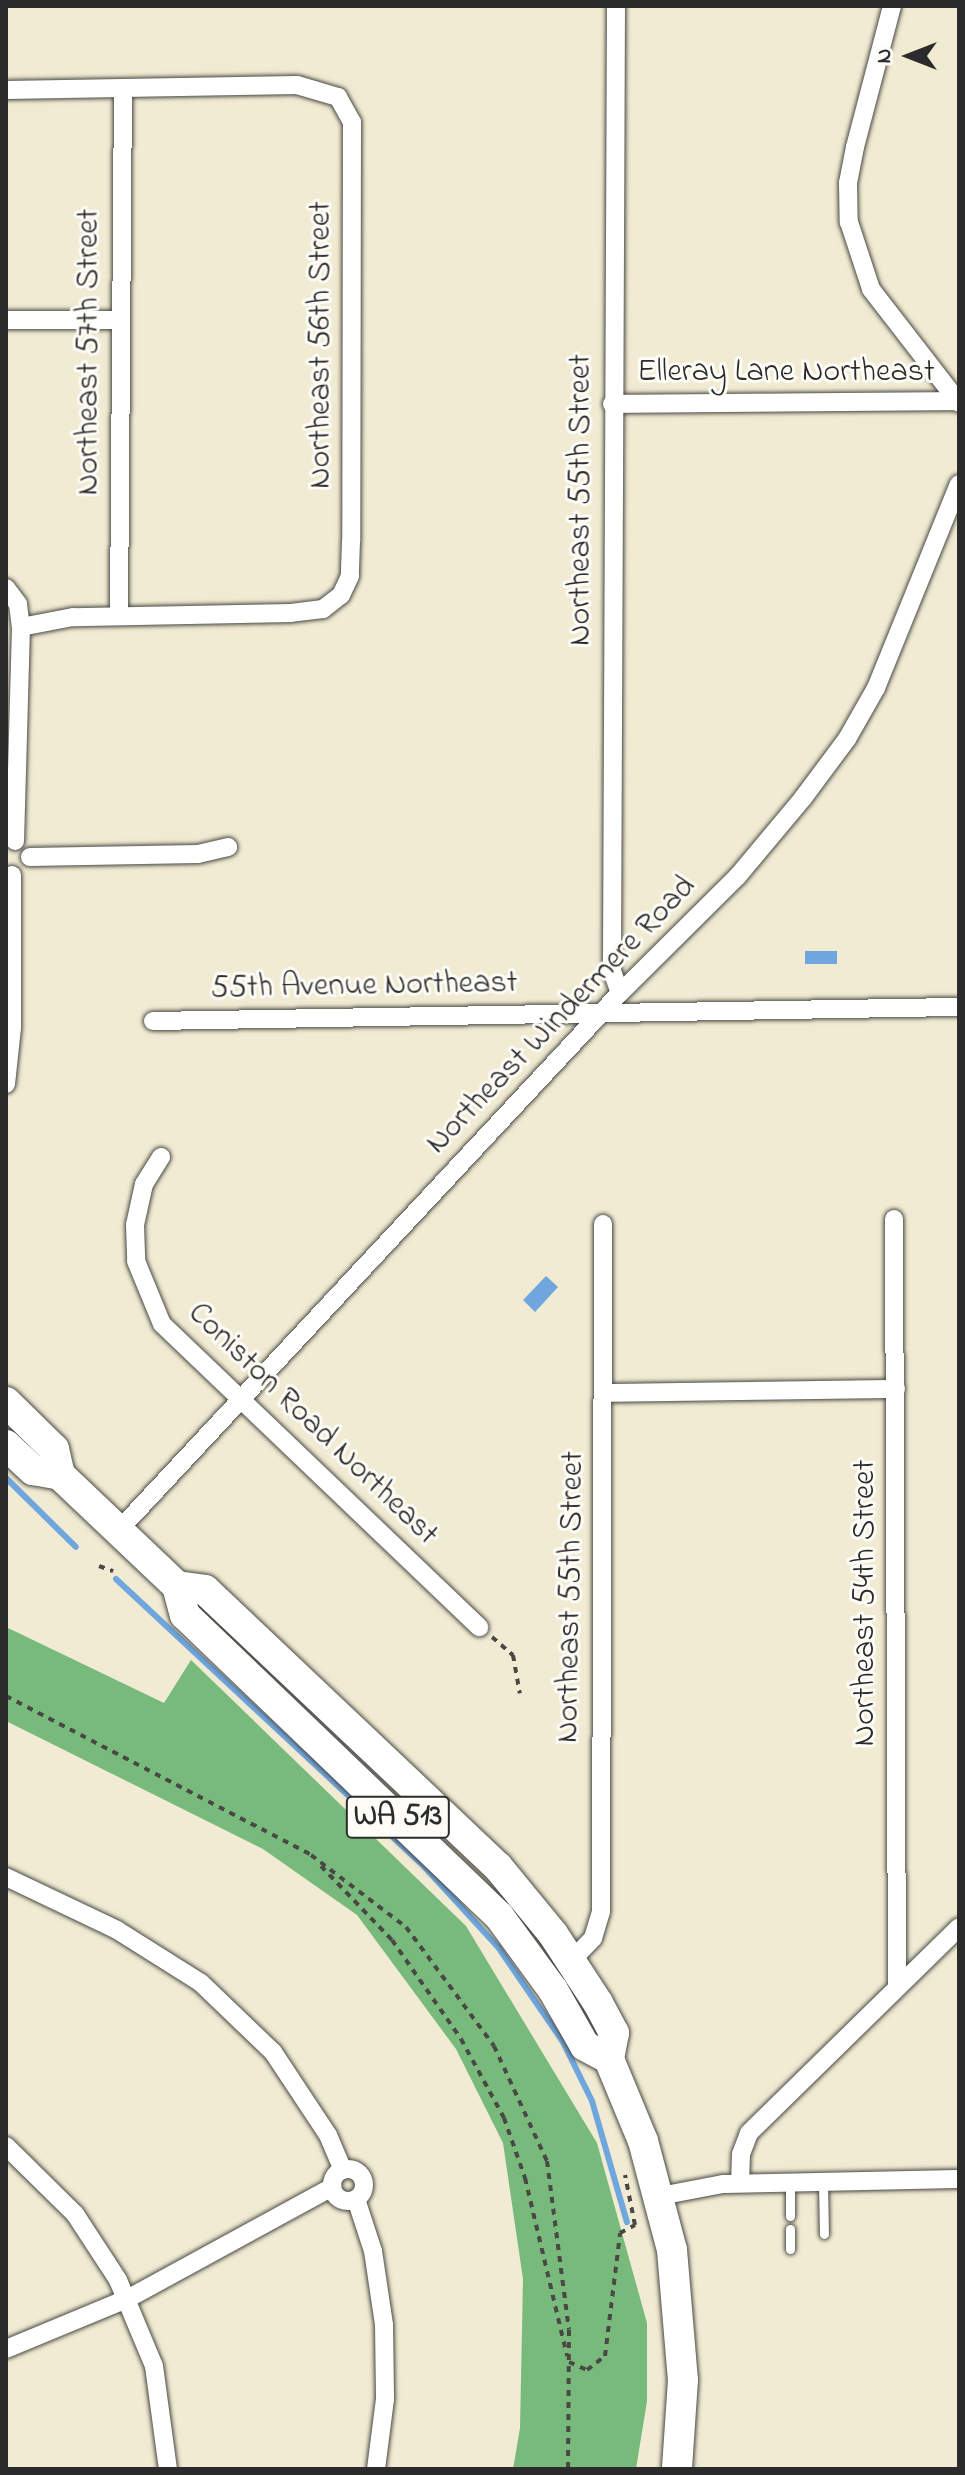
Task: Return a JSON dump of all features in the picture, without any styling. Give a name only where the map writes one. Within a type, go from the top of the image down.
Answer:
[{"type":"main road","name":"WA 513","points":[[6,1402],[54,1449],[60,1475]]},
{"type":"main road","name":"WA 513","points":[[6,1445],[33,1470],[60,1475],[177,1586],[185,1615],[499,1916],[553,1990],[585,2046],[609,2059]]},
{"type":"main road","name":"WA 513","points":[[177,1586],[205,1590],[473,1842],[571,1961],[614,2033],[609,2059],[660,2196],[681,2334],[677,2469]]},
{"type":"street","name":"Northeast 55th Street","points":[[616,6],[612,971],[620,993]]},
{"type":"street","points":[[892,6],[855,147],[848,183],[849,222],[871,289],[958,402]]},
{"type":"street","name":"Northeast 56th Street","points":[[119,616],[291,613],[323,609],[341,595],[350,576],[351,553],[352,122],[338,97],[297,85],[123,89]]},
{"type":"street","points":[[6,90],[123,89]]},
{"type":"street","name":"Northeast 57th Street","points":[[119,616],[123,89]]},
{"type":"street","points":[[6,320],[120,320]]},
{"type":"street","name":"Elleray Lane Northeast","points":[[612,404],[958,402]]},
{"type":"street","name":"Northeast Windermere Road","points":[[119,1530],[620,993],[737,877],[847,739],[876,688],[959,484]]},
{"type":"street","points":[[6,588],[18,604],[21,627],[10,718],[10,841],[25,845],[30,857],[24,872],[9,875],[6,1084]]},
{"type":"street","points":[[21,627],[73,617],[119,616]]},
{"type":"street","points":[[30,857],[198,854],[228,847]]},
{"type":"street","name":"55th Avenue Northeast","points":[[153,1021],[959,1007]]},
{"type":"street","name":"Coniston Road Northeast","points":[[161,1157],[144,1184],[135,1225],[136,1261],[150,1304],[162,1324],[479,1627]]},
{"type":"street","name":"Northeast 54th Street","points":[[894,1219],[897,1986]]},
{"type":"street","name":"Northeast 55th Street","points":[[571,1961],[593,1938],[601,1911],[603,1224]]},
{"type":"street","points":[[604,1393],[896,1389]]},
{"type":"street","points":[[6,1877],[117,1930],[201,1983],[273,2052],[322,2124],[343,2170]]},
{"type":"street","points":[[740,2183],[741,2154],[749,2133],[959,1927]]},
{"type":"street","points":[[6,2146],[75,2214],[127,2299],[154,2366],[168,2469]]},
{"type":"street","points":[[6,2349],[127,2299],[332,2187],[343,2170]]},
{"type":"street","points":[[343,2170],[352,2170],[362,2179],[356,2199],[373,2251],[384,2325],[385,2399],[376,2469]]},
{"type":"street","points":[[660,2196],[740,2183],[959,2179]]},
{"type":"street","points":[[332,2187],[343,2200],[356,2199]]},
{"type":"lane","points":[[790,2183],[790,2216]]},
{"type":"lane","points":[[823,2183],[824,2234]]},
{"type":"lane","points":[[790,2229],[790,2249]]},
{"type":"path","points":[[99,1566],[113,1571]]},
{"type":"path","points":[[509,1650],[520,1693]]},
{"type":"path","points":[[6,1696],[311,1855],[406,1927],[494,2046],[547,2161],[569,2362],[568,2469]]},
{"type":"path","points":[[311,1855],[392,1940],[461,2039],[504,2118],[525,2178],[569,2362]]},
{"type":"path","points":[[569,2362],[587,2370],[605,2356],[620,2233],[635,2225],[625,2175]]},
{"type":"green space","points":[[6,1627],[164,1703],[191,1660],[466,1926],[597,2143],[647,2323],[647,2401],[636,2469],[513,2469],[520,2428],[523,2279],[503,2143],[456,2049],[357,1915],[263,1849],[6,1721]]},
{"type":"water","points":[[805,951],[837,951],[837,964],[805,964]]},
{"type":"water","points":[[546,1276],[558,1287],[535,1312],[523,1300]]},
{"type":"waterway","points":[[6,1478],[76,1547]]},
{"type":"waterway","points":[[116,1579],[420,1862],[498,1947],[563,2042],[592,2101],[627,2222]]}]
